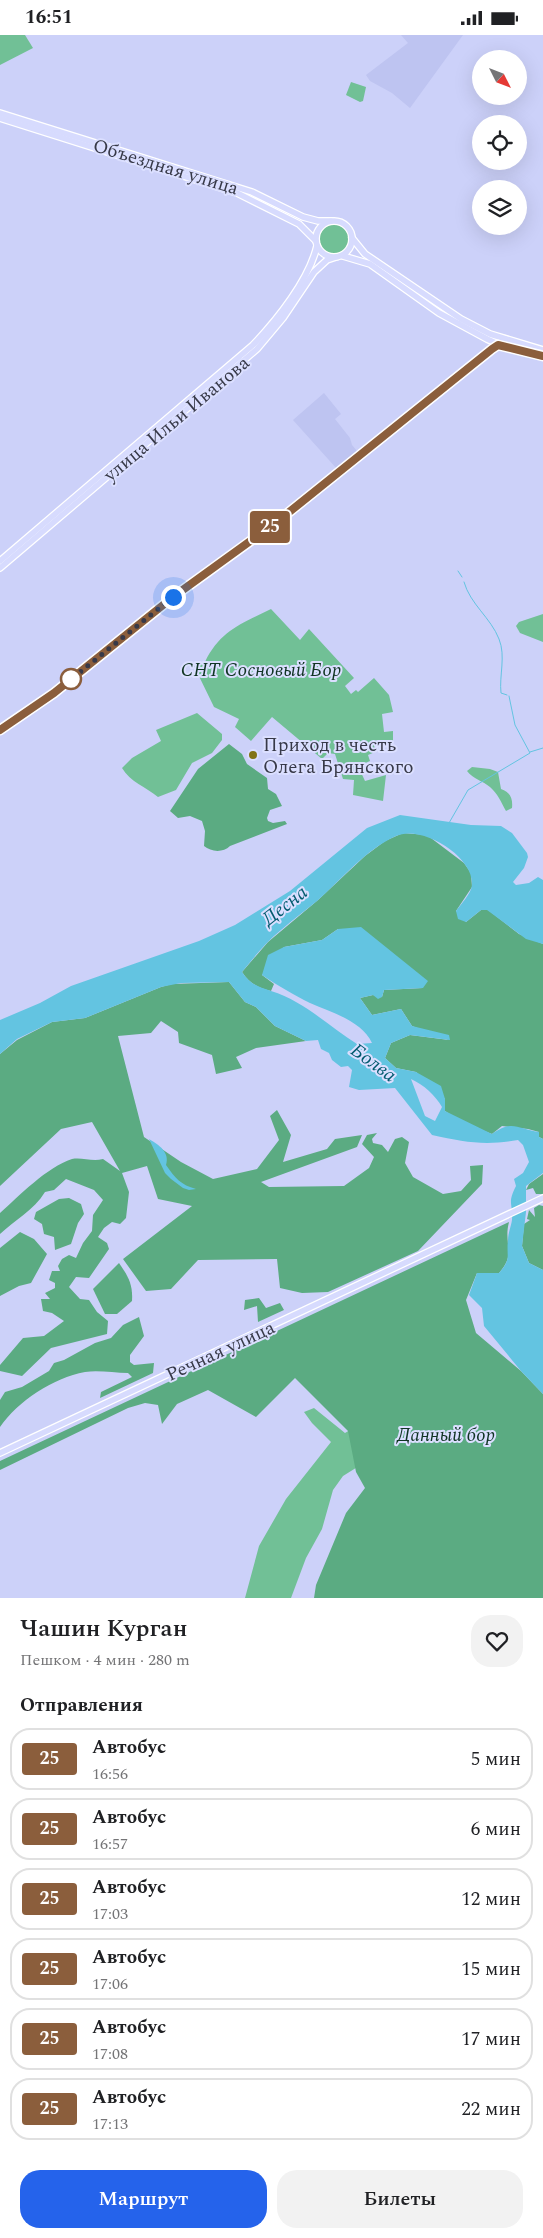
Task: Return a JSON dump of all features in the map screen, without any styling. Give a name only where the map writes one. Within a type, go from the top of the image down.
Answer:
[{"type":"main road","name":"Объездная улица","points":[[0,113],[252,192],[310,219],[331,221]]},
{"type":"main road","name":"Объездная улица","points":[[0,118],[236,193],[299,224],[317,243]]},
{"type":"main road","points":[[543,350],[490,334],[452,313],[365,254],[352,238],[348,227],[342,223],[331,221],[322,226],[317,243],[325,255],[339,256],[370,264],[439,313],[498,345],[543,357]]},
{"type":"main road","points":[[339,256],[350,248],[352,238]]},
{"type":"main road","name":"улица Ильи Иванова","points":[[0,561],[253,345],[285,307],[308,269],[317,243]]},
{"type":"main road","name":"улица Ильи Иванова","points":[[0,568],[257,349],[284,318],[320,265],[339,256]]},
{"type":"main road","points":[[0,731],[54,693],[168,601],[278,521],[506,339]]},
{"type":"main road","name":"Речная улица","points":[[0,1453],[543,1198]]},
{"type":"shaded area","points":[[401,35],[463,35],[410,108],[392,93],[370,81],[366,75],[408,43]]},
{"type":"shaded area","points":[[324,393],[341,414],[335,419],[350,438],[352,445],[357,451],[337,469],[293,420]]},
{"type":"green space","points":[[0,35],[25,35],[33,48],[0,65]]},
{"type":"green space","points":[[351,82],[366,87],[363,101],[360,102],[346,95]]},
{"type":"green space","points":[[334,224],[340,225],[348,233],[348,245],[340,253],[334,254],[328,253],[320,245],[319,239],[320,233],[328,225]]},
{"type":"green space","name":"СНТ Сосновый Бор","points":[[271,609],[300,640],[309,629],[354,678],[345,686],[351,694],[356,690],[358,692],[374,678],[389,695],[393,712],[382,714],[384,732],[393,731],[393,742],[382,745],[379,740],[374,743],[375,752],[368,755],[370,761],[358,766],[365,781],[386,775],[383,801],[353,795],[354,780],[343,779],[335,754],[328,753],[322,759],[272,717],[251,741],[235,727],[239,719],[214,707],[194,666],[205,662],[217,643],[232,629]]},
{"type":"green space","points":[[543,614],[543,642],[520,633],[516,626],[519,622]]},
{"type":"green space","points":[[197,713],[222,734],[222,740],[212,753],[192,763],[176,790],[158,797],[125,773],[122,768],[132,758],[161,741],[156,730]]},
{"type":"green space","points":[[229,744],[242,754],[247,764],[267,778],[268,789],[276,794],[282,806],[270,810],[267,818],[268,821],[273,823],[285,821],[287,824],[221,851],[204,846],[205,831],[202,821],[190,816],[178,818],[170,811],[198,769]]},
{"type":"green space","points":[[472,767],[498,772],[501,789],[510,796],[512,808],[506,811],[493,790],[469,774],[467,771]]},
{"type":"green space","points":[[403,833],[427,835],[464,863],[471,873],[472,887],[456,911],[466,922],[481,910],[487,909],[519,934],[543,944],[543,1139],[539,1137],[539,1132],[528,1129],[502,1126],[492,1134],[463,1123],[445,1111],[445,1099],[416,1072],[396,1068],[385,1058],[391,1043],[410,1035],[449,1040],[412,1026],[401,1009],[372,1015],[360,998],[373,995],[382,997],[384,990],[423,988],[338,929],[322,940],[284,947],[262,975],[274,984],[271,991],[254,985],[242,972],[268,942],[318,900],[365,856],[385,841]]},
{"type":"green space","points":[[229,982],[245,1002],[256,1007],[275,1026],[306,1041],[256,1048],[236,1057],[242,1068],[216,1074],[212,1055],[179,1043],[178,1032],[161,1021],[151,1033],[118,1036],[144,1137],[181,1162],[213,1179],[257,1169],[279,1140],[270,1116],[277,1110],[291,1135],[283,1162],[327,1149],[335,1139],[362,1135],[357,1147],[261,1182],[269,1187],[344,1186],[369,1168],[374,1157],[362,1144],[367,1135],[377,1133],[372,1139],[373,1143],[382,1145],[388,1152],[395,1139],[402,1137],[409,1142],[405,1163],[413,1177],[443,1194],[461,1191],[471,1180],[470,1166],[483,1165],[482,1184],[418,1251],[328,1292],[302,1293],[280,1288],[277,1259],[198,1260],[171,1289],[146,1291],[123,1259],[192,1206],[158,1199],[147,1166],[122,1173],[129,1192],[126,1218],[120,1224],[112,1222],[104,1228],[98,1237],[107,1243],[109,1249],[89,1278],[76,1277],[69,1287],[80,1299],[89,1300],[97,1312],[108,1321],[107,1334],[51,1348],[22,1376],[0,1371],[0,1365],[23,1338],[44,1336],[64,1321],[52,1313],[43,1311],[41,1299],[50,1299],[45,1293],[55,1288],[55,1283],[49,1280],[52,1271],[60,1271],[58,1266],[62,1259],[69,1255],[76,1258],[83,1243],[92,1231],[93,1215],[103,1200],[94,1190],[66,1179],[54,1190],[45,1192],[30,1210],[0,1234],[0,1213],[43,1175],[72,1159],[103,1159],[120,1171],[92,1122],[61,1129],[0,1186],[0,1054],[17,1040],[52,1022],[85,1018],[161,987],[172,984]]},
{"type":"green space","points":[[543,1174],[543,1194],[536,1194],[533,1188],[526,1190],[529,1184]]},
{"type":"green space","points":[[69,1198],[81,1204],[84,1214],[78,1223],[71,1244],[55,1250],[54,1237],[44,1234],[42,1224],[34,1219],[36,1212],[59,1199]]},
{"type":"green space","points":[[539,1205],[543,1206],[543,1270],[529,1263],[522,1246],[524,1224],[530,1220],[527,1219],[529,1210],[535,1217],[534,1208]]},
{"type":"green space","name":"Данный бор","points":[[509,1222],[507,1237],[508,1254],[504,1266],[499,1273],[477,1273],[466,1300],[476,1333],[521,1371],[543,1394],[543,1598],[314,1598],[316,1585],[346,1513],[365,1488],[356,1472],[348,1431],[295,1378],[256,1417],[208,1390],[177,1404],[162,1424],[158,1405],[145,1403],[128,1408],[0,1470],[0,1461]]},
{"type":"green space","points":[[20,1232],[34,1239],[47,1254],[31,1283],[19,1286],[0,1296],[0,1248]]},
{"type":"green space","points":[[119,1263],[129,1281],[132,1290],[132,1301],[117,1314],[105,1314],[93,1289]]},
{"type":"green space","points":[[259,1298],[266,1308],[280,1303],[284,1310],[258,1322],[257,1306],[244,1310],[245,1300]]},
{"type":"green space","points":[[139,1317],[144,1336],[130,1355],[130,1362],[134,1365],[154,1363],[153,1373],[100,1398],[101,1392],[132,1377],[128,1373],[101,1371],[85,1372],[61,1379],[26,1400],[16,1408],[0,1427],[0,1400],[5,1392],[22,1387],[49,1371],[54,1363],[64,1360],[95,1343],[111,1338],[123,1325]]},
{"type":"green space","points":[[314,1408],[345,1433],[358,1425],[359,1466],[343,1476],[333,1490],[322,1529],[306,1558],[291,1598],[245,1598],[259,1546],[286,1499],[331,1442],[304,1412]]},
{"type":"water","points":[[400,815],[471,825],[501,826],[512,833],[528,857],[524,868],[513,882],[516,885],[529,883],[538,877],[543,880],[543,944],[526,939],[487,910],[481,910],[466,922],[458,919],[456,911],[468,895],[472,885],[470,874],[464,863],[444,845],[432,839],[407,833],[385,842],[364,857],[317,901],[270,940],[242,972],[255,985],[294,1001],[316,1014],[357,1044],[372,1043],[367,1035],[354,1023],[304,1000],[262,975],[268,955],[284,947],[322,940],[338,929],[361,927],[428,981],[423,988],[384,990],[382,997],[378,999],[373,995],[360,998],[372,1015],[401,1009],[412,1026],[449,1035],[450,1040],[410,1035],[391,1043],[385,1058],[396,1068],[416,1072],[441,1086],[445,1099],[445,1111],[492,1134],[499,1129],[510,1126],[539,1132],[539,1137],[543,1139],[543,1173],[526,1186],[526,1212],[522,1246],[529,1263],[543,1270],[543,1394],[521,1371],[484,1326],[482,1308],[469,1295],[477,1273],[499,1273],[508,1257],[508,1237],[512,1220],[511,1200],[516,1186],[514,1179],[523,1173],[529,1162],[523,1145],[518,1140],[495,1143],[475,1142],[432,1135],[395,1088],[359,1090],[349,1087],[352,1070],[348,1066],[341,1067],[332,1060],[329,1053],[321,1049],[318,1040],[306,1041],[275,1026],[256,1007],[245,1002],[229,982],[181,983],[161,987],[85,1018],[52,1022],[17,1039],[0,1054],[0,1020],[40,1003],[71,986],[199,941],[235,925],[290,891],[367,828]],"holes":[[[411,1079],[429,1091],[442,1107],[435,1121],[425,1116]]]},
{"type":"water","points":[[149,1139],[160,1146],[165,1153],[166,1165],[175,1177],[182,1183],[196,1189],[189,1190],[183,1188],[165,1173]]},
{"type":"waterway","points":[[458,571],[462,577]]},
{"type":"waterway","points":[[464,582],[471,597],[491,624],[499,639],[502,652],[501,693],[507,695]]},
{"type":"waterway","points":[[449,823],[468,790],[530,753],[515,725],[509,696]]},
{"type":"waterway","points":[[530,752],[543,748]]},
{"type":"bus line","name":"25","points":[[0,730],[54,693],[144,619],[278,521],[492,349],[498,345],[543,356]]},
{"type":"place","name":"Приход в честь Олега Брянского","points":[[253,755]]},
{"type":"route","points":[[71,679],[69,681],[173,597]]},
{"type":"water label","name":"Десна","points":[[284,905]]},
{"type":"water label","name":"Болва","points":[[374,1062]]}]
